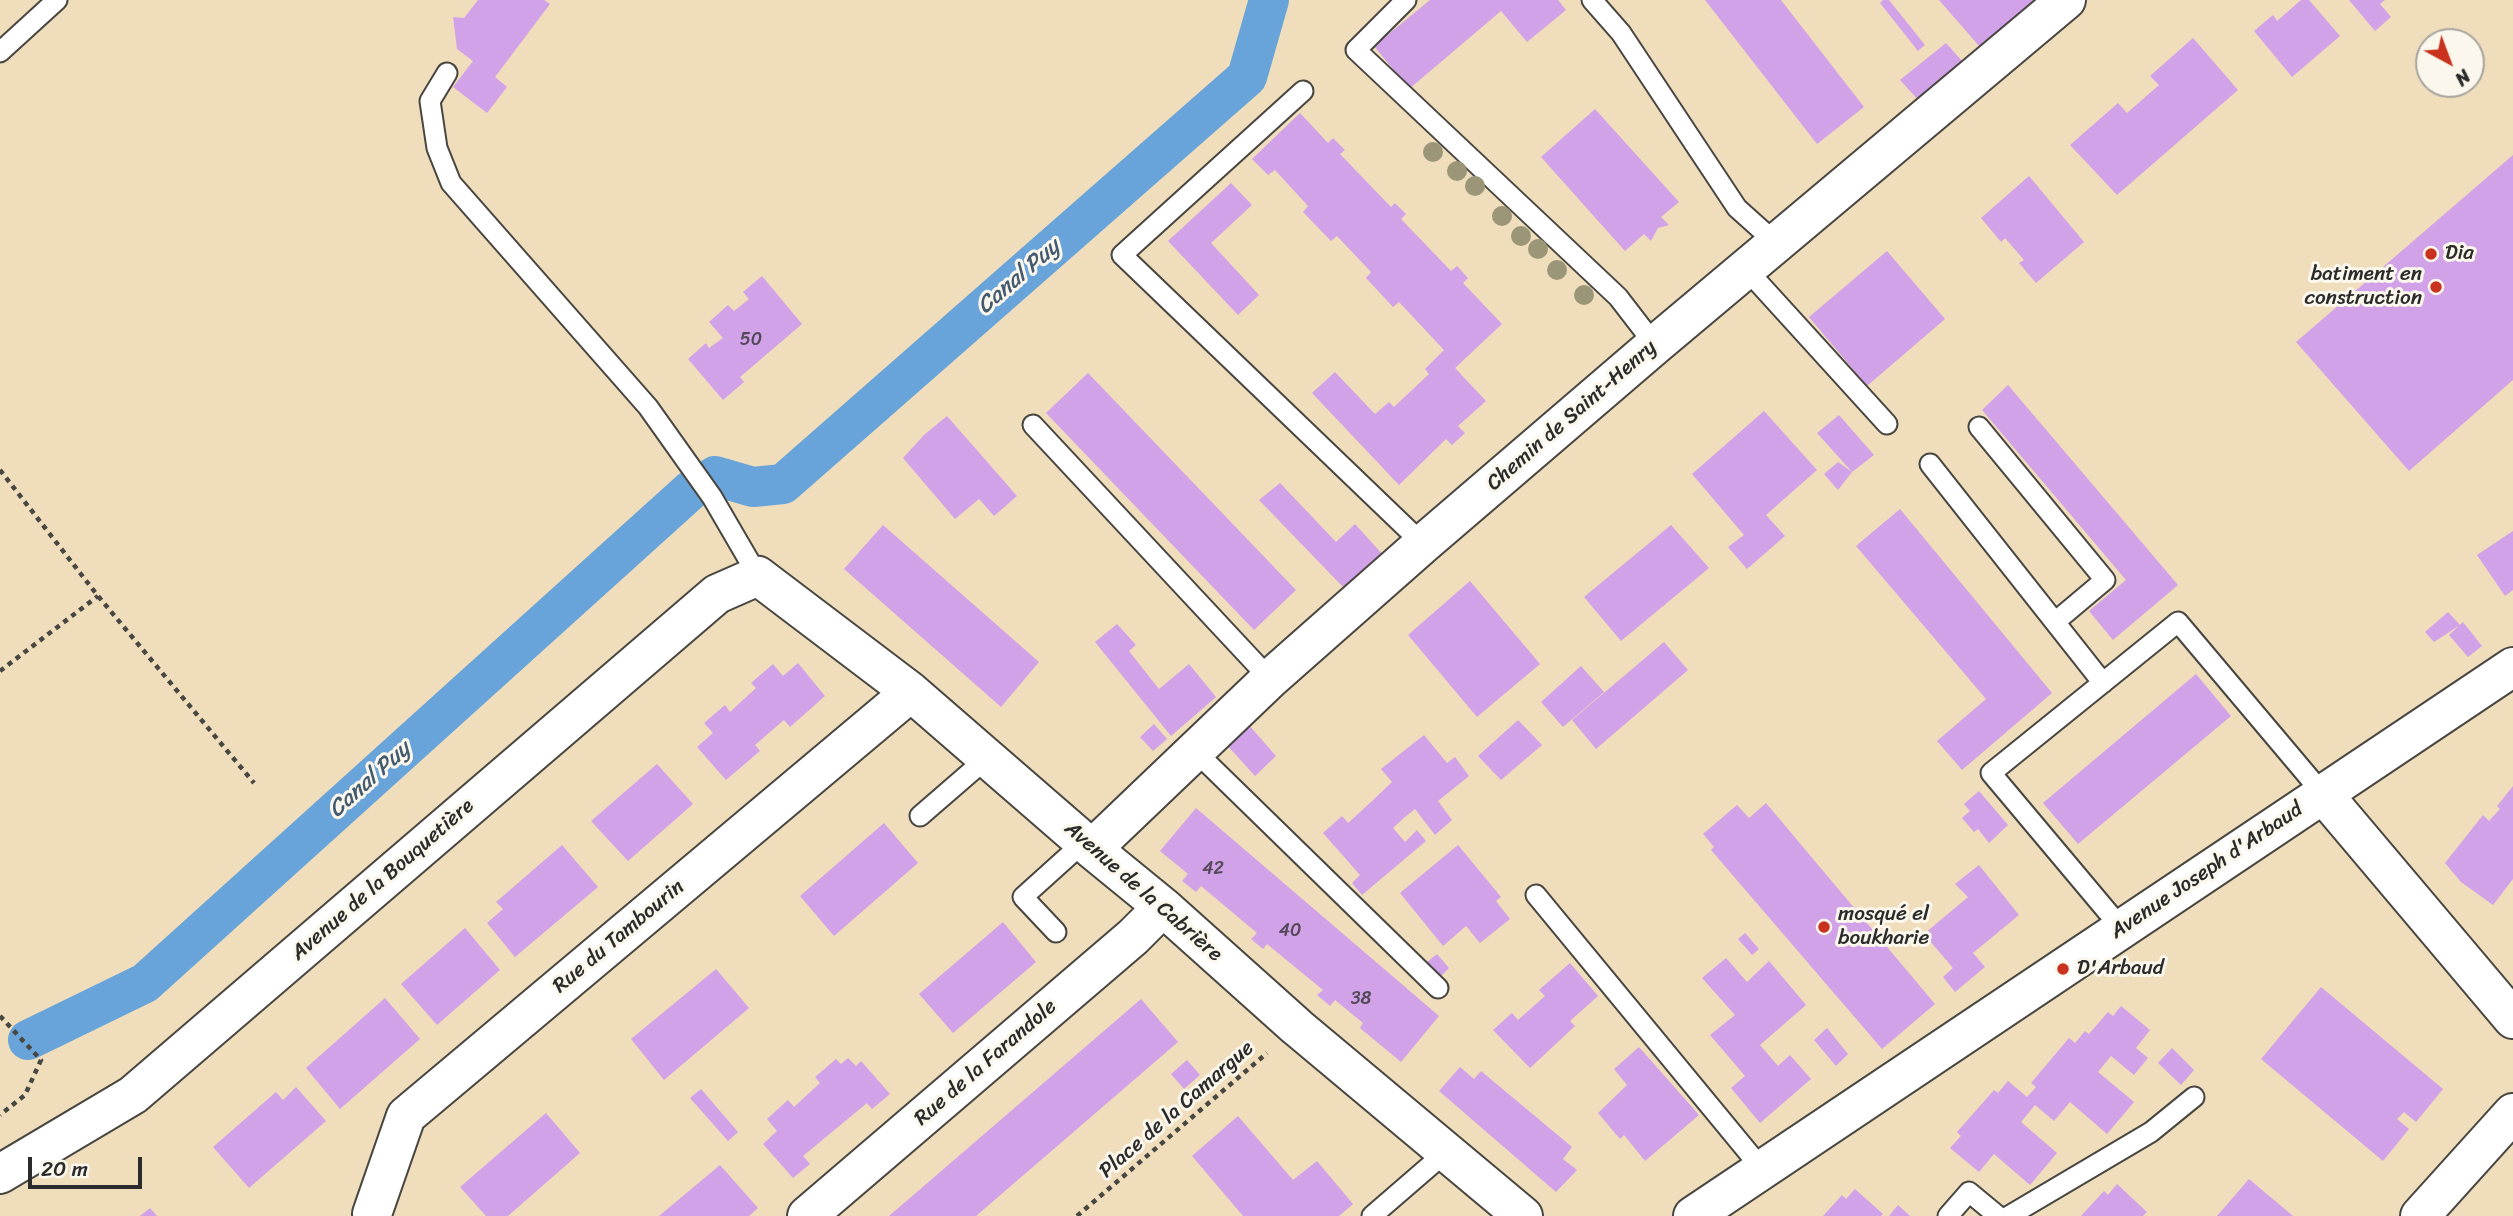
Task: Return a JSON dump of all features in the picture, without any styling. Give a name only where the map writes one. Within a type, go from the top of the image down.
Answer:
[{"type":"street","name":"Chemin de Saint-Henry","points":[[1088,845],[1423,544],[2066,0]]},
{"type":"street","name":"Avenue de la Cabrière","points":[[758,576],[911,692],[1163,907],[1297,1027],[1523,1216]]},
{"type":"street","name":"Avenue de la Bouquetière","points":[[0,1174],[133,1095],[717,594],[758,576]]},
{"type":"street","name":"Avenue Joseph d'Arbaud","points":[[1693,1216],[2513,667]]},
{"type":"street","name":"Rue du Tambourin","points":[[372,1214],[406,1116],[911,692]]},
{"type":"street","points":[[2323,794],[2513,1019]]},
{"type":"street","name":"Rue de la Farandole","points":[[807,1216],[1133,937],[1163,907]]},
{"type":"street","points":[[2420,1216],[2513,1113]]},
{"type":"lane","points":[[0,52],[57,0]]},
{"type":"lane","points":[[1406,0],[1356,50],[1618,297],[1655,345]]},
{"type":"lane","points":[[1591,0],[1621,33],[1737,208],[1776,243]]},
{"type":"lane","points":[[447,73],[430,101],[437,148],[451,183],[648,407],[712,497],[758,576]]},
{"type":"lane","points":[[1303,91],[1122,255],[1423,544]]},
{"type":"lane","points":[[1746,268],[1887,424]]},
{"type":"lane","points":[[1033,425],[1270,679]]},
{"type":"lane","points":[[1979,427],[2105,580],[2055,622]]},
{"type":"lane","points":[[1930,464],[2103,682]]},
{"type":"lane","points":[[2122,929],[1991,773],[2178,622],[2323,794]]},
{"type":"lane","points":[[1195,751],[1438,988]]},
{"type":"lane","points":[[920,816],[987,758]]},
{"type":"lane","points":[[1056,932],[1023,897],[1088,845]]},
{"type":"lane","points":[[1536,895],[1762,1169]]},
{"type":"lane","points":[[2009,1216],[2151,1132],[2194,1097]]},
{"type":"lane","points":[[1372,1216],[1446,1152]]},
{"type":"lane","points":[[1948,1216],[1969,1192],[1998,1216]]},
{"type":"path","points":[[0,470],[98,596],[254,783]]},
{"type":"path","points":[[0,671],[98,596]]},
{"type":"path","points":[[0,1016],[41,1060],[25,1095],[0,1115]]},
{"type":"path","name":"Place de la Camargue","points":[[1077,1216],[1297,1027]]},
{"type":"building","points":[[478,0],[544,0],[550,4],[495,77],[507,87],[487,113],[453,87],[473,61],[457,49],[453,17],[464,18]]},
{"type":"building","points":[[1430,0],[1558,0],[1566,10],[1527,42],[1501,11],[1409,89],[1374,46]]},
{"type":"building","points":[[1705,0],[1781,0],[1864,107],[1817,144]]},
{"type":"building","points":[[1889,0],[1925,45],[1918,51],[1880,3]]},
{"type":"building","points":[[1939,0],[2036,0],[1980,47]]},
{"type":"building","points":[[2301,0],[2309,0],[2340,36],[2292,77],[2254,31],[2273,15],[2277,21]]},
{"type":"building","points":[[2349,0],[2385,0],[2380,4],[2391,17],[2375,31]]},
{"type":"building","points":[[2193,38],[2238,90],[2117,195],[2070,145],[2118,103],[2127,113],[2159,85],[2150,76]]},
{"type":"building","points":[[1946,43],[1963,62],[1919,101],[1900,80]]},
{"type":"building","points":[[1595,109],[1679,202],[1661,217],[1669,225],[1658,228],[1651,241],[1644,234],[1625,251],[1541,157]]},
{"type":"building","points":[[1300,113],[1328,143],[1333,138],[1345,150],[1340,154],[1391,207],[1395,203],[1406,214],[1401,219],[1451,271],[1457,266],[1468,278],[1463,283],[1502,324],[1455,368],[1486,401],[1458,426],[1465,433],[1452,445],[1446,439],[1399,485],[1312,393],[1335,372],[1375,414],[1389,402],[1394,407],[1429,374],[1425,369],[1444,350],[1399,302],[1393,307],[1366,278],[1371,272],[1337,236],[1331,241],[1303,212],[1308,206],[1275,170],[1268,175],[1252,159]]},
{"type":"building","name":"batiment en construction","points":[[2513,155],[2513,380],[2409,471],[2296,342]]},
{"type":"building","points":[[2029,176],[2084,242],[2036,283],[2019,263],[2024,260],[2005,238],[2001,242],[1981,218]]},
{"type":"building","points":[[1231,183],[1252,205],[1211,243],[1259,295],[1238,315],[1168,241]]},
{"type":"building","points":[[1887,251],[1945,319],[1867,386],[1809,317]]},
{"type":"building","points":[[762,276],[802,324],[740,377],[744,382],[723,400],[688,359],[706,343],[709,348],[723,338],[709,322],[728,305],[734,311],[749,299],[743,292]]},
{"type":"building","points":[[1088,373],[1296,590],[1254,630],[1046,413]]},
{"type":"building","points":[[2008,385],[2178,585],[2113,640],[2089,611],[2126,580],[1982,410]]},
{"type":"building","points":[[1764,411],[1817,470],[1766,515],[1785,536],[1747,569],[1728,547],[1744,535],[1692,474]]},
{"type":"building","points":[[1839,415],[1874,455],[1852,472],[1817,433]]},
{"type":"building","points":[[947,416],[1017,496],[994,516],[979,499],[955,519],[903,458],[924,435]]},
{"type":"building","points":[[1838,462],[1852,472],[1838,490],[1824,474]]},
{"type":"building","points":[[1280,483],[1336,542],[1355,524],[1384,556],[1344,588],[1259,500]]},
{"type":"building","points":[[1900,509],[2052,693],[1962,770],[1937,741],[1986,699],[1856,546]]},
{"type":"building","points":[[883,525],[1039,662],[1001,707],[844,569]]},
{"type":"building","points":[[1671,525],[1709,568],[1621,641],[1584,597]]},
{"type":"building","points":[[2513,531],[2513,590],[2505,596],[2477,555]]},
{"type":"building","points":[[1470,581],[1540,664],[1477,717],[1408,635]]},
{"type":"building","points":[[2448,612],[2460,625],[2434,642],[2425,632]]},
{"type":"building","points":[[2463,622],[2482,646],[2468,657],[2449,635]]},
{"type":"building","points":[[1117,624],[1136,645],[1129,651],[1159,689],[1189,664],[1216,697],[1171,736],[1095,642]]},
{"type":"building","points":[[1664,642],[1688,670],[1596,749],[1572,720]]},
{"type":"building","points":[[798,663],[825,696],[790,727],[784,720],[755,745],[760,751],[726,780],[697,747],[713,733],[704,723],[725,705],[730,712],[756,688],[751,683],[773,664],[783,676]]},
{"type":"building","points":[[1581,666],[1604,692],[1563,727],[1541,702]]},
{"type":"building","points":[[2196,674],[2231,716],[2078,844],[2043,803]]},
{"type":"building","points":[[1518,720],[1542,745],[1501,780],[1478,756]]},
{"type":"building","points":[[1154,724],[1167,739],[1153,751],[1140,737]]},
{"type":"building","points":[[1248,724],[1276,756],[1255,776],[1226,744]]},
{"type":"building","points":[[1424,735],[1447,763],[1455,757],[1469,776],[1438,801],[1452,820],[1435,835],[1415,809],[1405,817],[1393,828],[1405,842],[1417,830],[1426,841],[1362,895],[1352,883],[1360,875],[1323,833],[1342,816],[1348,823],[1392,782],[1381,769]]},
{"type":"building","points":[[657,764],[693,804],[628,861],[591,821]]},
{"type":"building","points":[[2513,786],[2513,879],[2493,905],[2461,882],[2445,863],[2483,815],[2489,821],[2500,809],[2497,806]]},
{"type":"building","points":[[1979,791],[2008,825],[1989,843],[1978,829],[1974,832],[1962,818],[1970,811],[1964,804]]},
{"type":"building","name":"mosqué el boukharie","points":[[1766,803],[1935,1004],[1882,1049],[1711,850],[1714,847],[1703,834],[1737,805],[1749,818]]},
{"type":"building","points":[[1196,808],[1439,1016],[1401,1062],[1360,1028],[1363,1023],[1335,1000],[1330,1006],[1317,995],[1323,990],[1267,944],[1263,949],[1251,939],[1257,933],[1201,886],[1196,892],[1182,881],[1188,874],[1160,851]]},
{"type":"building","points":[[884,823],[918,863],[834,936],[800,896]]},
{"type":"building","points":[[562,845],[598,887],[515,957],[487,923],[503,909],[496,902]]},
{"type":"building","points":[[1458,845],[1501,897],[1496,901],[1510,919],[1480,943],[1466,926],[1443,946],[1400,893]]},
{"type":"building","points":[[1979,865],[2019,915],[1973,953],[1985,967],[1955,992],[1943,977],[1953,968],[1924,934],[1968,897],[1955,884]]},
{"type":"building","points":[[1003,922],[1036,962],[953,1033],[919,994]]},
{"type":"building","points":[[465,928],[500,970],[437,1025],[401,984]]},
{"type":"building","points":[[1745,933],[1759,949],[1752,955],[1738,939]]},
{"type":"building","points":[[1437,954],[1449,968],[1441,976],[1427,962]]},
{"type":"building","points":[[1726,958],[1747,982],[1769,961],[1806,1005],[1760,1045],[1778,1066],[1790,1055],[1811,1079],[1760,1123],[1731,1088],[1745,1076],[1710,1035],[1735,1015],[1702,978]]},
{"type":"building","points":[[1570,963],[1598,996],[1570,1021],[1575,1026],[1530,1068],[1493,1030],[1512,1013],[1518,1020],[1545,996],[1539,990]]},
{"type":"building","points":[[716,969],[749,1008],[664,1080],[631,1039]]},
{"type":"building","points":[[2321,987],[2443,1089],[2416,1122],[2404,1112],[2397,1119],[2409,1129],[2383,1161],[2261,1059]]},
{"type":"building","points":[[385,998],[420,1039],[340,1109],[306,1068]]},
{"type":"building","points":[[1141,999],[1178,1042],[976,1216],[889,1216]]},
{"type":"building","points":[[2121,1006],[2150,1030],[2136,1048],[2148,1058],[2134,1075],[2111,1056],[2098,1072],[2134,1102],[2107,1134],[2070,1102],[2054,1121],[2035,1105],[2021,1122],[2057,1153],[2030,1185],[1994,1154],[1979,1172],[1950,1148],[1961,1136],[1957,1132],[1994,1090],[1998,1093],[2008,1081],[2027,1097],[2036,1087],[2031,1083],[2069,1038],[2075,1043],[2085,1031],[2089,1034],[2108,1012],[2113,1016]]},
{"type":"building","points":[[1827,1028],[1848,1054],[1836,1066],[1814,1040]]},
{"type":"building","points":[[1639,1047],[1699,1115],[1645,1161],[1624,1135],[1620,1139],[1598,1113],[1627,1085],[1614,1069]]},
{"type":"building","points":[[2172,1048],[2194,1070],[2181,1085],[2158,1063]]},
{"type":"building","points":[[848,1058],[856,1066],[861,1061],[890,1094],[872,1109],[867,1103],[803,1156],[810,1164],[793,1178],[763,1144],[777,1131],[767,1119],[788,1100],[794,1107],[820,1083],[815,1077],[836,1059],[841,1064]]},
{"type":"building","points":[[1187,1060],[1200,1075],[1184,1089],[1171,1074]]},
{"type":"building","points":[[1460,1067],[1474,1079],[1481,1071],[1572,1147],[1563,1159],[1577,1170],[1556,1192],[1439,1091]]},
{"type":"building","points":[[296,1087],[326,1121],[249,1188],[213,1147],[276,1092],[283,1100]]},
{"type":"building","points":[[701,1089],[738,1132],[728,1141],[690,1098]]},
{"type":"building","points":[[546,1113],[580,1153],[508,1216],[486,1216],[460,1187]]},
{"type":"building","points":[[1238,1116],[1293,1180],[1317,1161],[1353,1204],[1339,1216],[1243,1216],[1192,1156]]},
{"type":"building","points":[[720,1165],[758,1208],[749,1216],[659,1216]]},
{"type":"building","points":[[2249,1179],[2293,1216],[2217,1216]]},
{"type":"building","points":[[2117,1184],[2147,1212],[2143,1216],[2081,1216],[2104,1191],[2108,1195]]},
{"type":"building","points":[[1855,1189],[1883,1214],[1823,1216],[1842,1195],[1846,1199]]},
{"type":"building","points":[[1898,1205],[1910,1216],[1889,1216]]},
{"type":"building","points":[[150,1208],[157,1216],[140,1216]]},
{"type":"waterway","name":"Canal Puy","points":[[715,476],[753,487],[783,484],[1247,77],[1269,0]]},
{"type":"waterway","name":"Canal Puy","points":[[28,1040],[145,983],[691,490]]},
{"type":"place","name":"Dia","points":[[2431,254]]},
{"type":"place","name":"batiment en construction","points":[[2436,287]]},
{"type":"place","name":"mosqué el boukharie","points":[[1824,927]]},
{"type":"place","name":"D'Arbaud","points":[[2063,969]]}]
